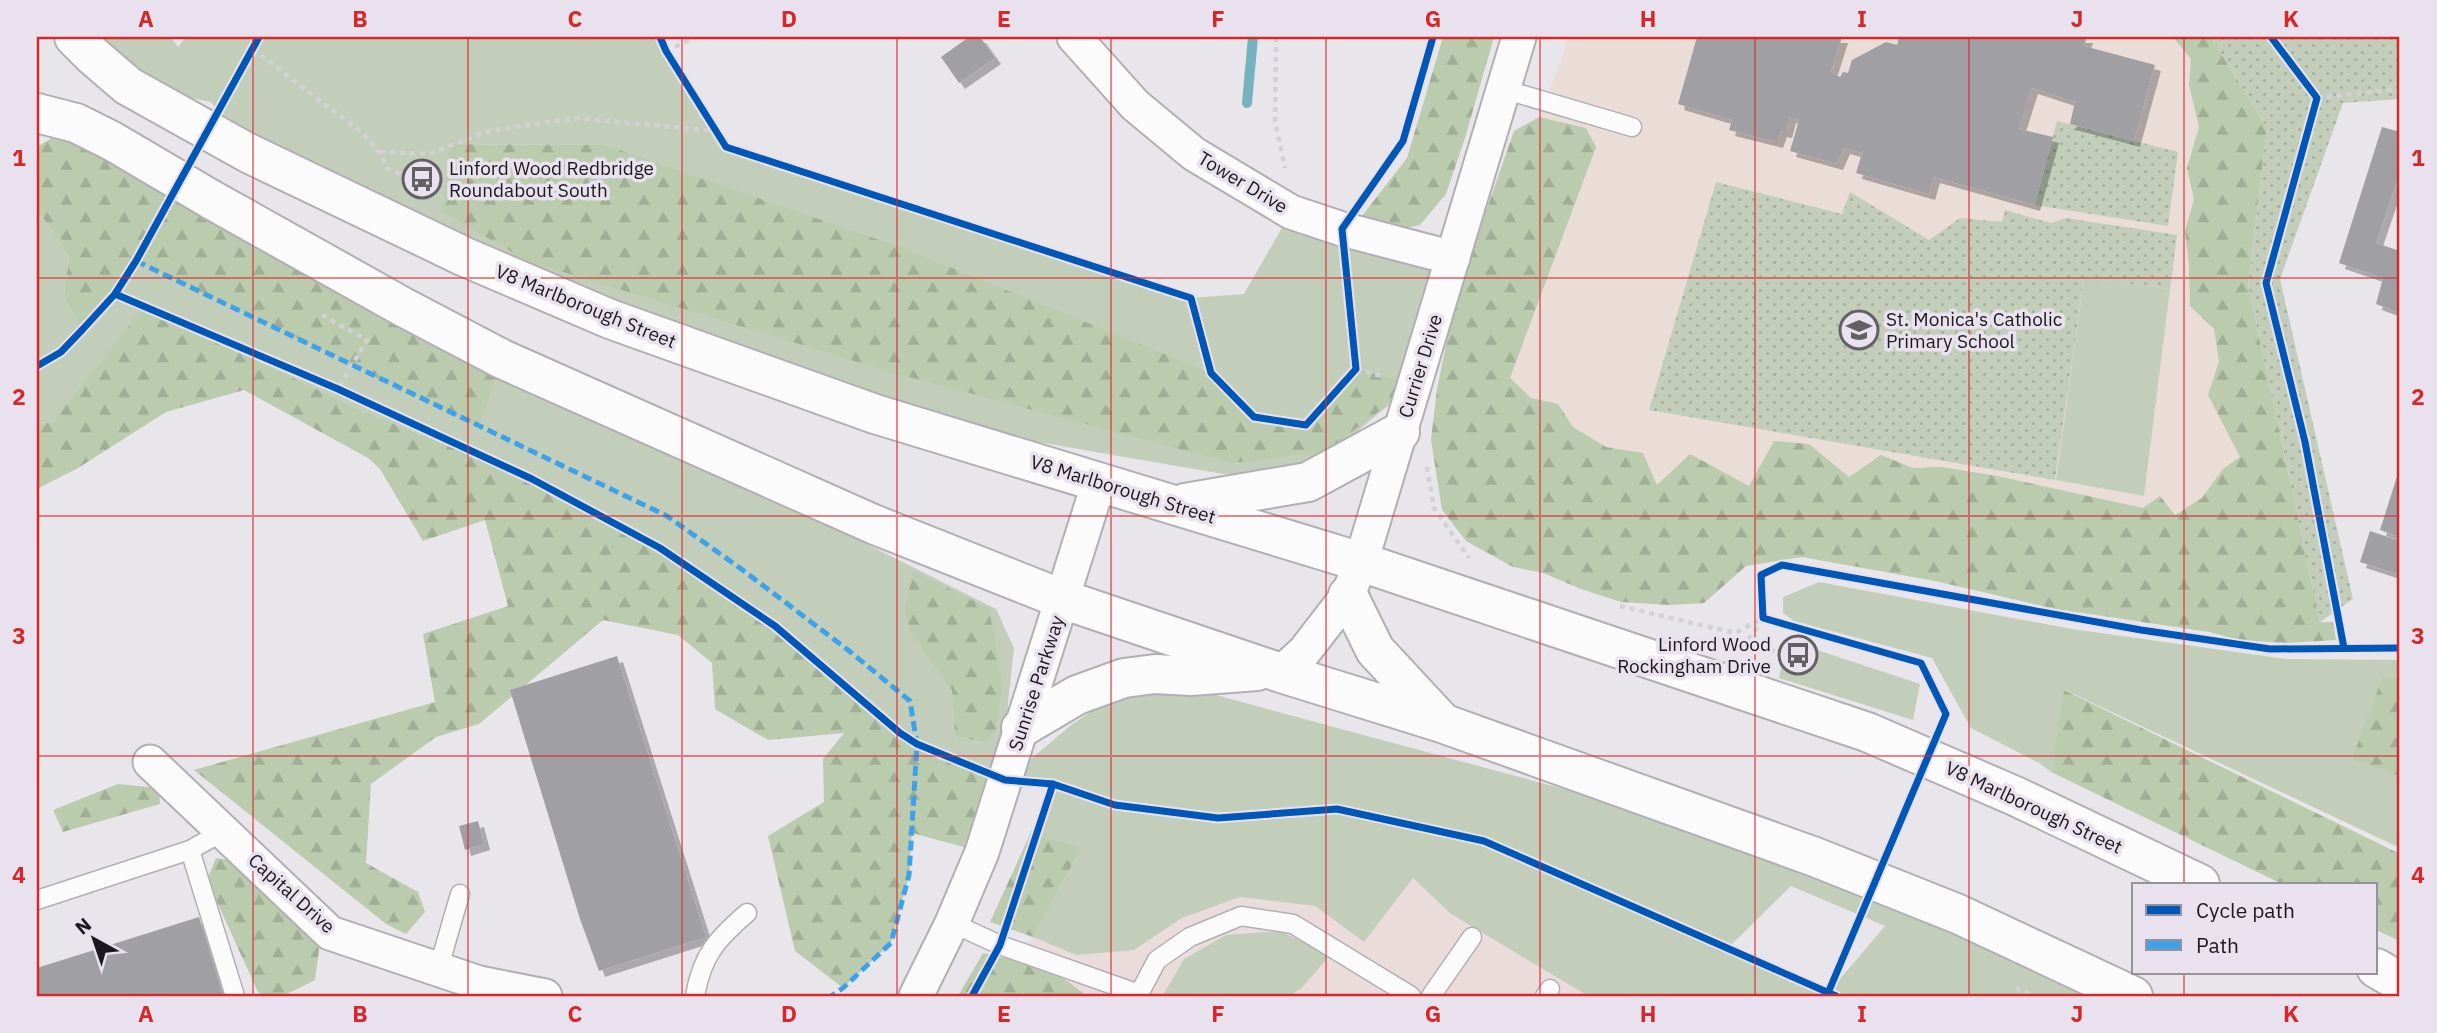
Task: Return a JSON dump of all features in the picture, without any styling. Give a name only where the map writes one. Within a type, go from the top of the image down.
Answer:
[{"type":"main road","name":"V8 Marlborough Street","points":[[74,37],[128,86],[248,153],[465,257],[610,319],[875,414],[1176,504],[1354,578],[1867,733],[2015,796],[2198,883]]},
{"type":"main road","points":[[37,113],[76,123],[112,141],[212,200],[502,359],[873,524],[1062,598],[1277,672],[1442,723],[1815,857],[1958,914],[2133,996]]},
{"type":"main road","points":[[1176,504],[1308,482],[1356,458],[1413,443]]},
{"type":"main road","points":[[1354,578],[1375,650],[1442,723]]},
{"type":"main road","points":[[1021,728],[1077,695],[1124,678],[1155,674],[1191,676],[1277,672]]},
{"type":"main road","points":[[2378,969],[2400,982]]},
{"type":"street","name":"Tower Drive","points":[[1074,37],[1135,105],[1195,154],[1291,212],[1342,229],[1453,258]]},
{"type":"street","name":"Currier Drive","points":[[1277,672],[1304,652],[1354,578],[1413,443],[1414,384],[1519,37]]},
{"type":"street","name":"Sunrise Parkway","points":[[916,996],[952,923],[982,852],[1099,482]]},
{"type":"street","name":"Capital Drive","points":[[150,762],[330,933],[479,983],[545,996]]},
{"type":"lane","points":[[1503,89],[1632,127]]},
{"type":"lane","points":[[37,900],[190,850],[225,831]]},
{"type":"lane","points":[[190,850],[235,996]]},
{"type":"lane","points":[[438,970],[460,894]]},
{"type":"lane","points":[[695,996],[698,975],[719,937],[747,913]]},
{"type":"lane","points":[[952,923],[1000,945],[1138,995],[1157,960],[1191,937],[1241,916],[1293,924],[1411,996]]},
{"type":"lane","points":[[1431,996],[1472,937]]},
{"type":"path","points":[[247,60],[259,37]]},
{"type":"path","points":[[673,62],[664,48],[696,37]]},
{"type":"path","points":[[1276,37],[1275,121],[1286,169]]},
{"type":"path","points":[[253,48],[356,126],[380,152],[387,168],[431,188]]},
{"type":"path","points":[[2310,88],[2317,99],[2314,112]]},
{"type":"path","points":[[2317,99],[2391,90],[2400,93]]},
{"type":"path","points":[[380,152],[428,154],[489,131],[575,118],[716,131]]},
{"type":"path","points":[[709,120],[721,139]]},
{"type":"path","points":[[322,315],[367,340],[338,389]]},
{"type":"path","points":[[1348,379],[1356,369],[1354,356]]},
{"type":"path","points":[[1356,369],[1414,384]]},
{"type":"path","points":[[326,384],[351,395]]},
{"type":"path","points":[[1413,443],[1434,508],[1468,557],[1479,562]]},
{"type":"path","points":[[1615,605],[1735,633],[1763,618],[1777,622]]},
{"type":"path","points":[[1763,607],[1763,618],[1748,640],[1781,654]]},
{"type":"path","points":[[2016,988],[2034,996]]},
{"type":"shaded area","name":"St. Monica's Catholic Primary School","points":[[1569,37],[2211,37],[2248,285],[2320,622],[1774,521],[1695,568],[1444,376]]},
{"type":"shaded area","points":[[1082,847],[1413,878],[1451,914],[1588,996],[1000,996]]},
{"type":"green space","points":[[74,37],[171,37],[178,47],[186,37],[660,37],[726,147],[1191,298],[1244,294],[1291,212],[1453,258],[1414,384],[1324,459],[1229,475],[875,414],[248,153],[211,102],[128,86]],"holes":[[[450,144],[605,145],[1211,373],[1254,417],[1306,425],[1356,369],[1327,451]]]},
{"type":"green space","points":[[1443,37],[1494,37],[1446,194],[1420,225],[1398,230],[1378,227],[1362,216],[1407,158]]},
{"type":"green space","points":[[2173,37],[2211,37],[2267,128],[2248,285],[2320,622],[2333,622],[2336,640],[2286,643],[2238,640],[2209,632],[2056,609],[1935,581],[1802,557],[1746,566],[1704,603],[1669,605],[1621,602],[1543,573],[1513,567],[1466,541],[1442,510],[1431,440],[1437,389],[1473,214],[1487,208],[1514,131],[1539,117],[1586,128],[1596,147],[1510,378],[1531,398],[1558,404],[1573,427],[1606,447],[1643,453],[1657,485],[1690,454],[1749,486],[1774,441],[1809,444],[1849,477],[1881,455],[1913,468],[1942,467],[1997,476],[2143,508],[2160,496],[2175,515],[2202,498],[2223,469],[2240,457],[2208,395],[2219,361],[2214,329],[2190,306],[2185,231],[2194,199],[2187,168],[2199,127],[2189,85],[2191,59]]},
{"type":"green space","points":[[2211,37],[2400,37],[2400,99],[2343,103],[2280,279],[2353,599],[2320,622],[2248,285],[2267,128]]},
{"type":"green space","points":[[2057,121],[2178,152],[2168,226],[2034,205]]},
{"type":"green space","points":[[76,123],[395,320],[496,378],[479,427],[136,261],[115,294],[83,329],[64,295],[69,258],[42,216],[37,217],[37,147]]},
{"type":"green space","points":[[450,144],[605,145],[908,250],[1211,373],[1255,417],[1306,425],[1356,369],[1414,384],[1327,451],[1232,463],[890,372],[527,261],[443,212]]},
{"type":"green space","points":[[1716,182],[1842,214],[1850,192],[1929,240],[1960,218],[2002,222],[2005,210],[2051,223],[2066,218],[2177,235],[2170,289],[2084,278],[2055,480],[1649,410]]},
{"type":"green space","points":[[42,216],[69,258],[64,295],[115,294],[136,261],[478,426],[496,378],[616,427],[859,540],[996,609],[1014,648],[1008,703],[1006,780],[1070,726],[1126,688],[1201,691],[1815,857],[2115,996],[1588,996],[1451,914],[1413,878],[1364,942],[1315,906],[1240,897],[1182,918],[1134,950],[1076,955],[1033,937],[1082,847],[1036,835],[1053,784],[1005,780],[917,744],[900,733],[775,626],[660,548],[532,479],[362,411],[144,308],[53,421],[37,425],[37,217]],"holes":[[[952,690],[985,743],[955,736]],[[1791,886],[1885,926],[1828,993],[1728,948]]]},
{"type":"green space","points":[[2084,278],[2170,289],[2144,496],[2056,480]]},
{"type":"green space","points":[[144,307],[362,411],[532,479],[660,548],[775,626],[900,733],[917,744],[1005,780],[982,852],[912,833],[909,875],[891,943],[843,988],[795,951],[768,836],[824,802],[823,759],[844,733],[768,740],[715,709],[712,663],[678,635],[603,620],[479,724],[436,737],[371,784],[366,863],[418,892],[425,912],[406,934],[386,924],[194,770],[435,702],[423,634],[508,606],[485,520],[423,541],[380,469],[368,458],[244,390],[166,412],[78,468],[37,489],[37,425],[53,421]]},
{"type":"green space","points":[[913,571],[989,608],[1002,682],[996,730],[985,743],[955,736],[952,690],[911,633],[904,611]]},
{"type":"green space","points":[[1819,582],[2072,629],[2286,659],[2400,660],[2400,848],[2065,690],[2051,772],[2039,763],[1971,728],[1932,658],[1794,621],[1783,613],[1783,597]]},
{"type":"green space","points":[[1787,640],[1920,684],[1913,720],[1779,678]]},
{"type":"green space","points":[[2383,676],[2400,680],[2400,776],[2352,759]]},
{"type":"green space","points":[[2064,690],[2400,854],[2400,941],[2378,931],[2378,883],[2280,883],[2051,772]]},
{"type":"green space","points":[[118,784],[159,788],[160,804],[63,832],[53,810]]},
{"type":"green space","points":[[1053,784],[1036,835],[1082,847],[1033,937],[990,922]]},
{"type":"green space","points":[[216,858],[240,862],[320,943],[315,980],[279,996],[258,992],[207,880]]},
{"type":"green space","points":[[1280,931],[1330,955],[1302,988],[1289,996],[1163,995],[1184,959],[1226,935]]},
{"type":"green space","points":[[983,953],[1051,969],[1087,996],[1030,996],[1023,993],[1021,996],[958,996]]},
{"type":"building","points":[[969,37],[980,37],[995,58],[959,83],[941,57]]},
{"type":"building","points":[[1697,37],[1842,37],[1831,72],[1840,77],[1843,72],[1848,73],[1852,60],[1886,42],[1897,45],[1899,37],[2087,37],[2084,46],[2155,65],[2134,141],[2070,124],[2075,102],[2032,88],[2019,129],[2053,137],[2034,205],[1934,177],[1929,194],[1856,173],[1862,153],[1844,148],[1837,164],[1790,151],[1799,120],[1790,117],[1786,132],[1781,131],[1777,142],[1729,130],[1732,120],[1678,104]]},
{"type":"building","points":[[2382,127],[2400,132],[2400,173],[2376,243],[2400,251],[2400,313],[2376,304],[2383,278],[2339,263]]},
{"type":"building","points":[[2400,467],[2400,537],[2380,530]]},
{"type":"building","points":[[2370,531],[2400,541],[2400,575],[2360,562]]},
{"type":"building","points":[[617,656],[706,937],[599,971],[580,919],[510,690]]},
{"type":"building","points":[[478,821],[484,844],[465,850],[459,826]]},
{"type":"building","points":[[199,917],[223,996],[37,996],[37,968]]},
{"type":"waterway","points":[[1247,103],[1253,37]]},
{"type":"marked path","points":[[136,261],[667,516],[848,650],[910,701],[917,744],[909,875],[891,943],[831,996]]},
{"type":"cycle path","points":[[37,366],[61,352],[115,294],[136,261],[259,37]]},
{"type":"cycle path","points":[[660,37],[726,147],[1191,298],[1211,373],[1254,417],[1306,425],[1356,369],[1342,229],[1403,141],[1433,37]]},
{"type":"cycle path","points":[[2271,37],[2317,98],[2266,283],[2305,442],[2344,648]]},
{"type":"cycle path","points":[[115,294],[338,389],[532,479],[660,548],[775,626],[900,733],[917,744],[1005,780],[1053,784],[1115,805],[1218,818],[1337,809],[1484,841],[1836,996]]},
{"type":"cycle path","points":[[1828,993],[1946,714],[1921,663],[1763,618],[1761,575],[1782,565],[2141,630],[2270,649],[2400,648]]},
{"type":"cycle path","points":[[972,996],[1000,945],[1053,784]]},
{"type":"place","name":"Linford Wood Redbridge Roundabout South","points":[[422,179]]},
{"type":"place","name":"St. Monica's Catholic Primary School","points":[[1859,330]]},
{"type":"place","name":"Linford Wood Rockingham Drive","points":[[1798,655]]}]
